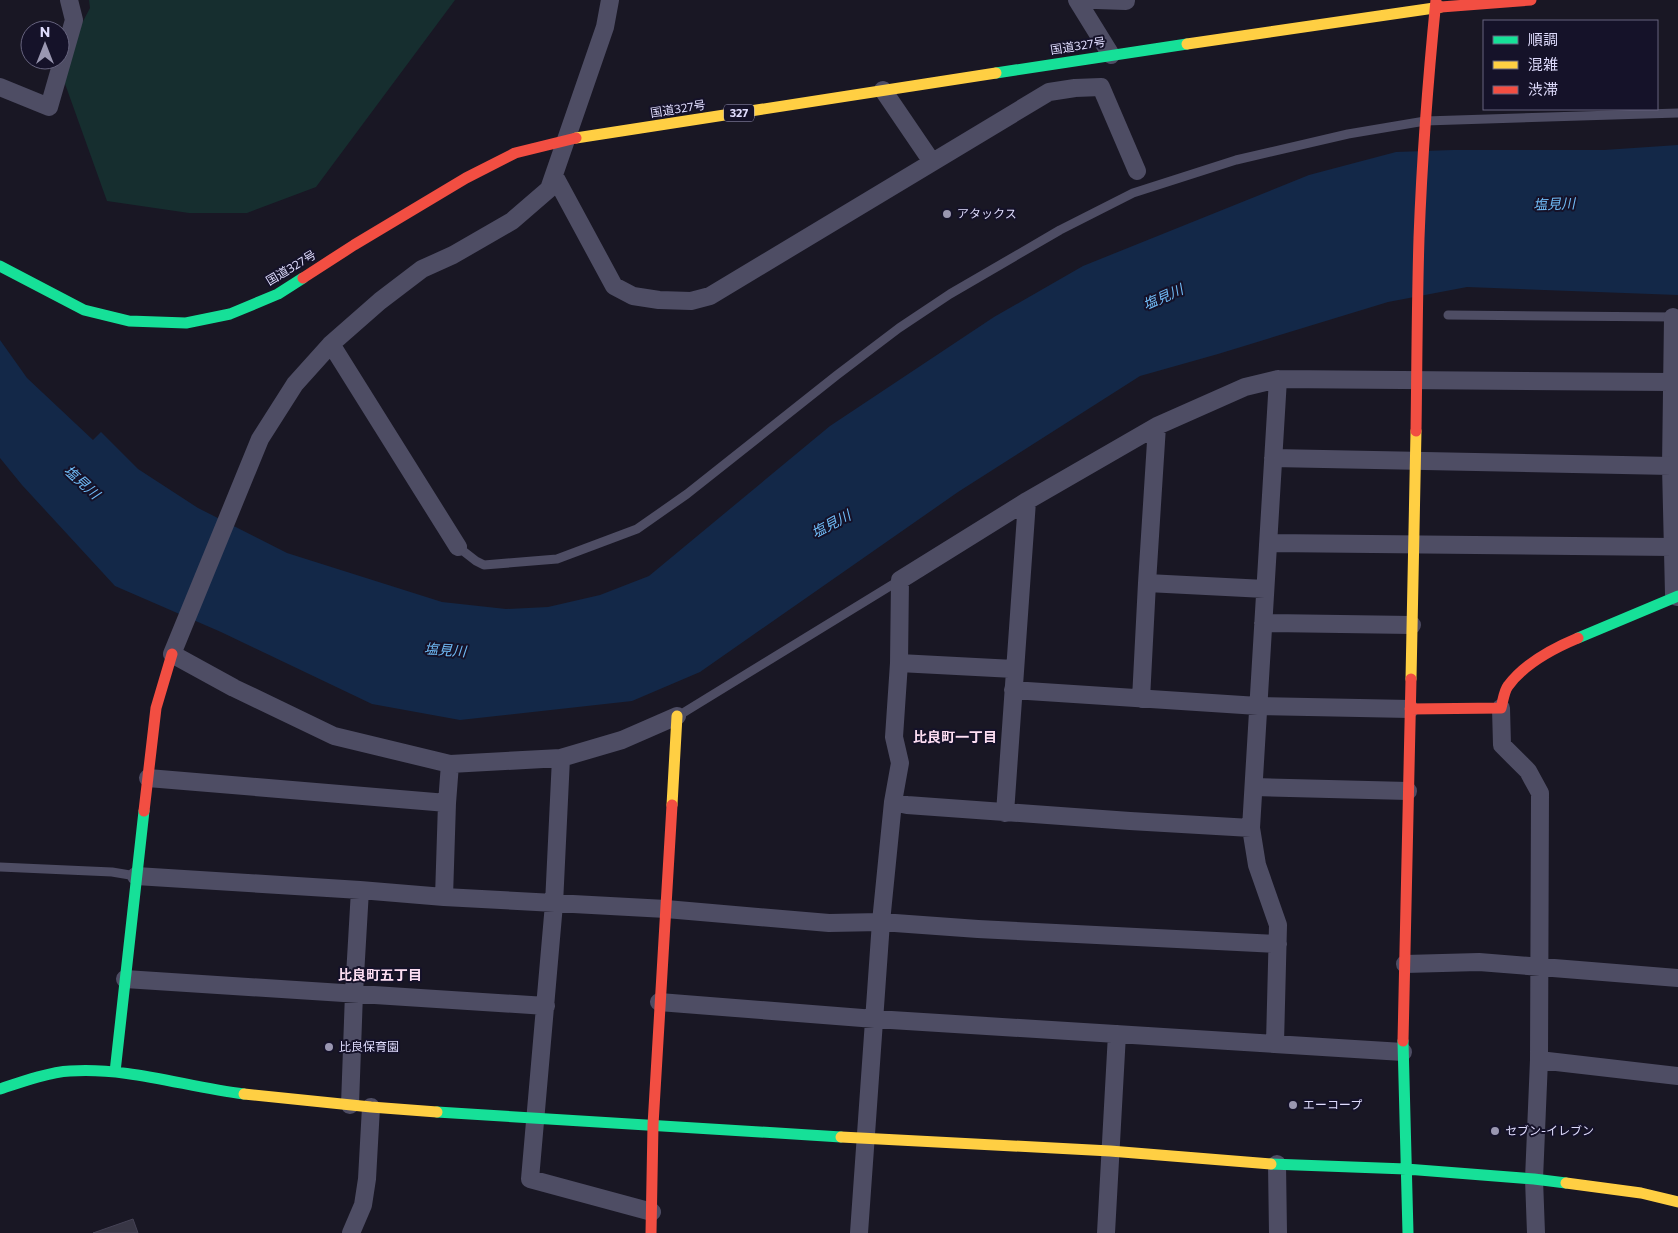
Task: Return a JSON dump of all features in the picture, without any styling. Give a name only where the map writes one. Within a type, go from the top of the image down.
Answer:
[{"type":"main road","name":"国道327号","points":[[0,266],[84,310],[129,321],[186,324],[230,314],[278,294],[354,245],[474,174],[515,153],[566,140],[1436,4],[1531,0]]},
{"type":"main road","points":[[1408,1233],[1403,1052],[1417,315],[1424,133],[1436,4]]},
{"type":"main road","points":[[1410,709],[1501,708],[1507,687],[1527,667],[1564,644],[1678,596]]},
{"type":"main road","points":[[115,1072],[156,708],[172,654]]},
{"type":"main road","points":[[651,1233],[653,1125],[659,1002],[677,716]]},
{"type":"main road","points":[[0,1089],[25,1080],[69,1071],[115,1072],[229,1092],[371,1107],[536,1119],[866,1139],[1110,1151],[1277,1164],[1406,1170],[1534,1179],[1641,1193],[1678,1202]]},
{"type":"street","points":[[0,86],[49,107],[74,20],[69,0]]},
{"type":"street","points":[[610,0],[606,27],[549,189],[512,221],[453,255],[422,269],[380,301],[331,344],[295,384],[260,439],[172,654],[234,688],[334,736],[450,764],[561,758],[622,740],[677,716]]},
{"type":"street","points":[[1111,55],[1088,2],[1126,0]]},
{"type":"street","points":[[554,175],[614,286],[633,296],[659,300],[691,301],[710,296],[1049,92],[1074,88],[1102,87],[1137,171]]},
{"type":"street","points":[[882,90],[932,162]]},
{"type":"street","points":[[1675,317],[1671,382],[1671,466],[1674,594],[1678,596]]},
{"type":"street","points":[[331,344],[458,547]]},
{"type":"street","points":[[1276,1043],[1278,925],[1257,865],[1252,828],[1278,379]]},
{"type":"street","points":[[859,1233],[881,922],[893,802],[900,763],[894,738],[899,662],[900,580],[1027,501],[1157,426],[1245,387],[1278,379],[1671,382]]},
{"type":"street","points":[[1141,698],[1157,426]]},
{"type":"street","points":[[1273,458],[1671,466]]},
{"type":"street","points":[[1005,813],[1027,501]]},
{"type":"street","points":[[1268,543],[1673,547]]},
{"type":"street","points":[[1147,583],[1265,590]]},
{"type":"street","points":[[1263,623],[1412,625]]},
{"type":"street","points":[[899,662],[1014,669]]},
{"type":"street","points":[[1013,690],[1258,706],[1410,709]]},
{"type":"street","points":[[1501,708],[1502,745],[1528,771],[1540,793],[1539,1060],[1534,1179],[1536,1233]]},
{"type":"street","points":[[561,758],[554,904],[530,1179],[652,1212]]},
{"type":"street","points":[[444,897],[450,764]]},
{"type":"street","points":[[148,778],[447,803]]},
{"type":"street","points":[[1254,787],[1408,791]]},
{"type":"street","points":[[893,802],[906,806],[1252,828]]},
{"type":"street","points":[[136,876],[554,904],[666,909],[829,923],[881,922],[978,929],[1278,944]]},
{"type":"street","points":[[350,1105],[360,890]]},
{"type":"street","points":[[1405,964],[1479,962],[1678,978]]},
{"type":"street","points":[[125,979],[546,1006]]},
{"type":"street","points":[[659,1002],[875,1019],[1403,1052]]},
{"type":"street","points":[[1106,1233],[1117,1034]]},
{"type":"street","points":[[1539,1060],[1678,1076]]},
{"type":"street","points":[[351,1233],[363,1206],[368,1179],[371,1107]]},
{"type":"street","points":[[1277,1164],[1278,1233]]},
{"type":"lane","points":[[458,547],[484,565],[557,559],[637,529],[687,494],[836,374],[899,328],[950,294],[1060,230],[1133,193],[1236,160],[1348,134],[1425,121],[1678,114]]},
{"type":"lane","points":[[1448,316],[1675,317]]},
{"type":"lane","points":[[677,716],[900,580]]},
{"type":"lane","points":[[0,867],[112,872],[136,876]]},
{"type":"green space","points":[[89,0],[455,0],[316,187],[247,213],[189,213],[107,201],[60,70],[70,70],[70,46],[90,8]]},
{"type":"water","name":"塩見川","points":[[1678,145],[1678,295],[1467,287],[1388,302],[1140,376],[958,492],[700,672],[632,701],[460,720],[372,704],[221,632],[115,586],[22,485],[0,458],[0,340],[27,378],[93,440],[101,432],[138,469],[198,508],[287,553],[442,602],[506,609],[548,607],[600,595],[649,576],[830,426],[994,317],[1083,266],[1309,175],[1396,152],[1604,150]]},
{"type":"building","points":[[133,1219],[138,1233],[93,1233]]},
{"type":"traffic: fast","points":[[996,73],[1187,44]]},
{"type":"traffic: fast","points":[[0,266],[84,310],[129,321],[186,323],[230,314],[278,294],[303,278]]},
{"type":"traffic: fast","points":[[1578,638],[1678,596]]},
{"type":"traffic: fast","points":[[115,1072],[144,811]]},
{"type":"traffic: fast","points":[[1403,1041],[1408,1233]]},
{"type":"traffic: fast","points":[[0,1089],[53,1073],[92,1071],[136,1075],[244,1094]]},
{"type":"traffic: fast","points":[[437,1112],[841,1137]]},
{"type":"traffic: fast","points":[[1271,1164],[1406,1169],[1566,1183]]},
{"type":"traffic: slow","points":[[1187,44],[1441,7]]},
{"type":"traffic: slow","points":[[576,138],[996,73]]},
{"type":"traffic: slow","points":[[1411,679],[1416,431]]},
{"type":"traffic: slow","points":[[672,805],[677,716]]},
{"type":"traffic: slow","points":[[244,1094],[437,1112]]},
{"type":"traffic: slow","points":[[841,1137],[1110,1151],[1271,1164]]},
{"type":"traffic: slow","points":[[1566,1183],[1641,1193],[1678,1202]]},
{"type":"traffic: jam","points":[[1416,431],[1420,208],[1436,0]]},
{"type":"traffic: jam","points":[[1441,7],[1531,0]]},
{"type":"traffic: jam","points":[[303,278],[466,178],[515,153],[576,138]]},
{"type":"traffic: jam","points":[[1410,709],[1501,708],[1507,688],[1522,671],[1550,652],[1578,638]]},
{"type":"traffic: jam","points":[[144,811],[156,708],[172,654]]},
{"type":"traffic: jam","points":[[1403,1041],[1411,679]]},
{"type":"traffic: jam","points":[[651,1233],[653,1125],[672,805]]},
{"type":"place","name":"アタックス","points":[[947,214]]},
{"type":"place","name":"比良保育園","points":[[329,1047]]},
{"type":"place","name":"エーコープ","points":[[1293,1105]]},
{"type":"place","name":"セブン-イレブン","points":[[1495,1131]]},
{"type":"district","name":"比良町一丁目","points":[[955,737]]},
{"type":"district","name":"比良町五丁目","points":[[380,975]]}]
